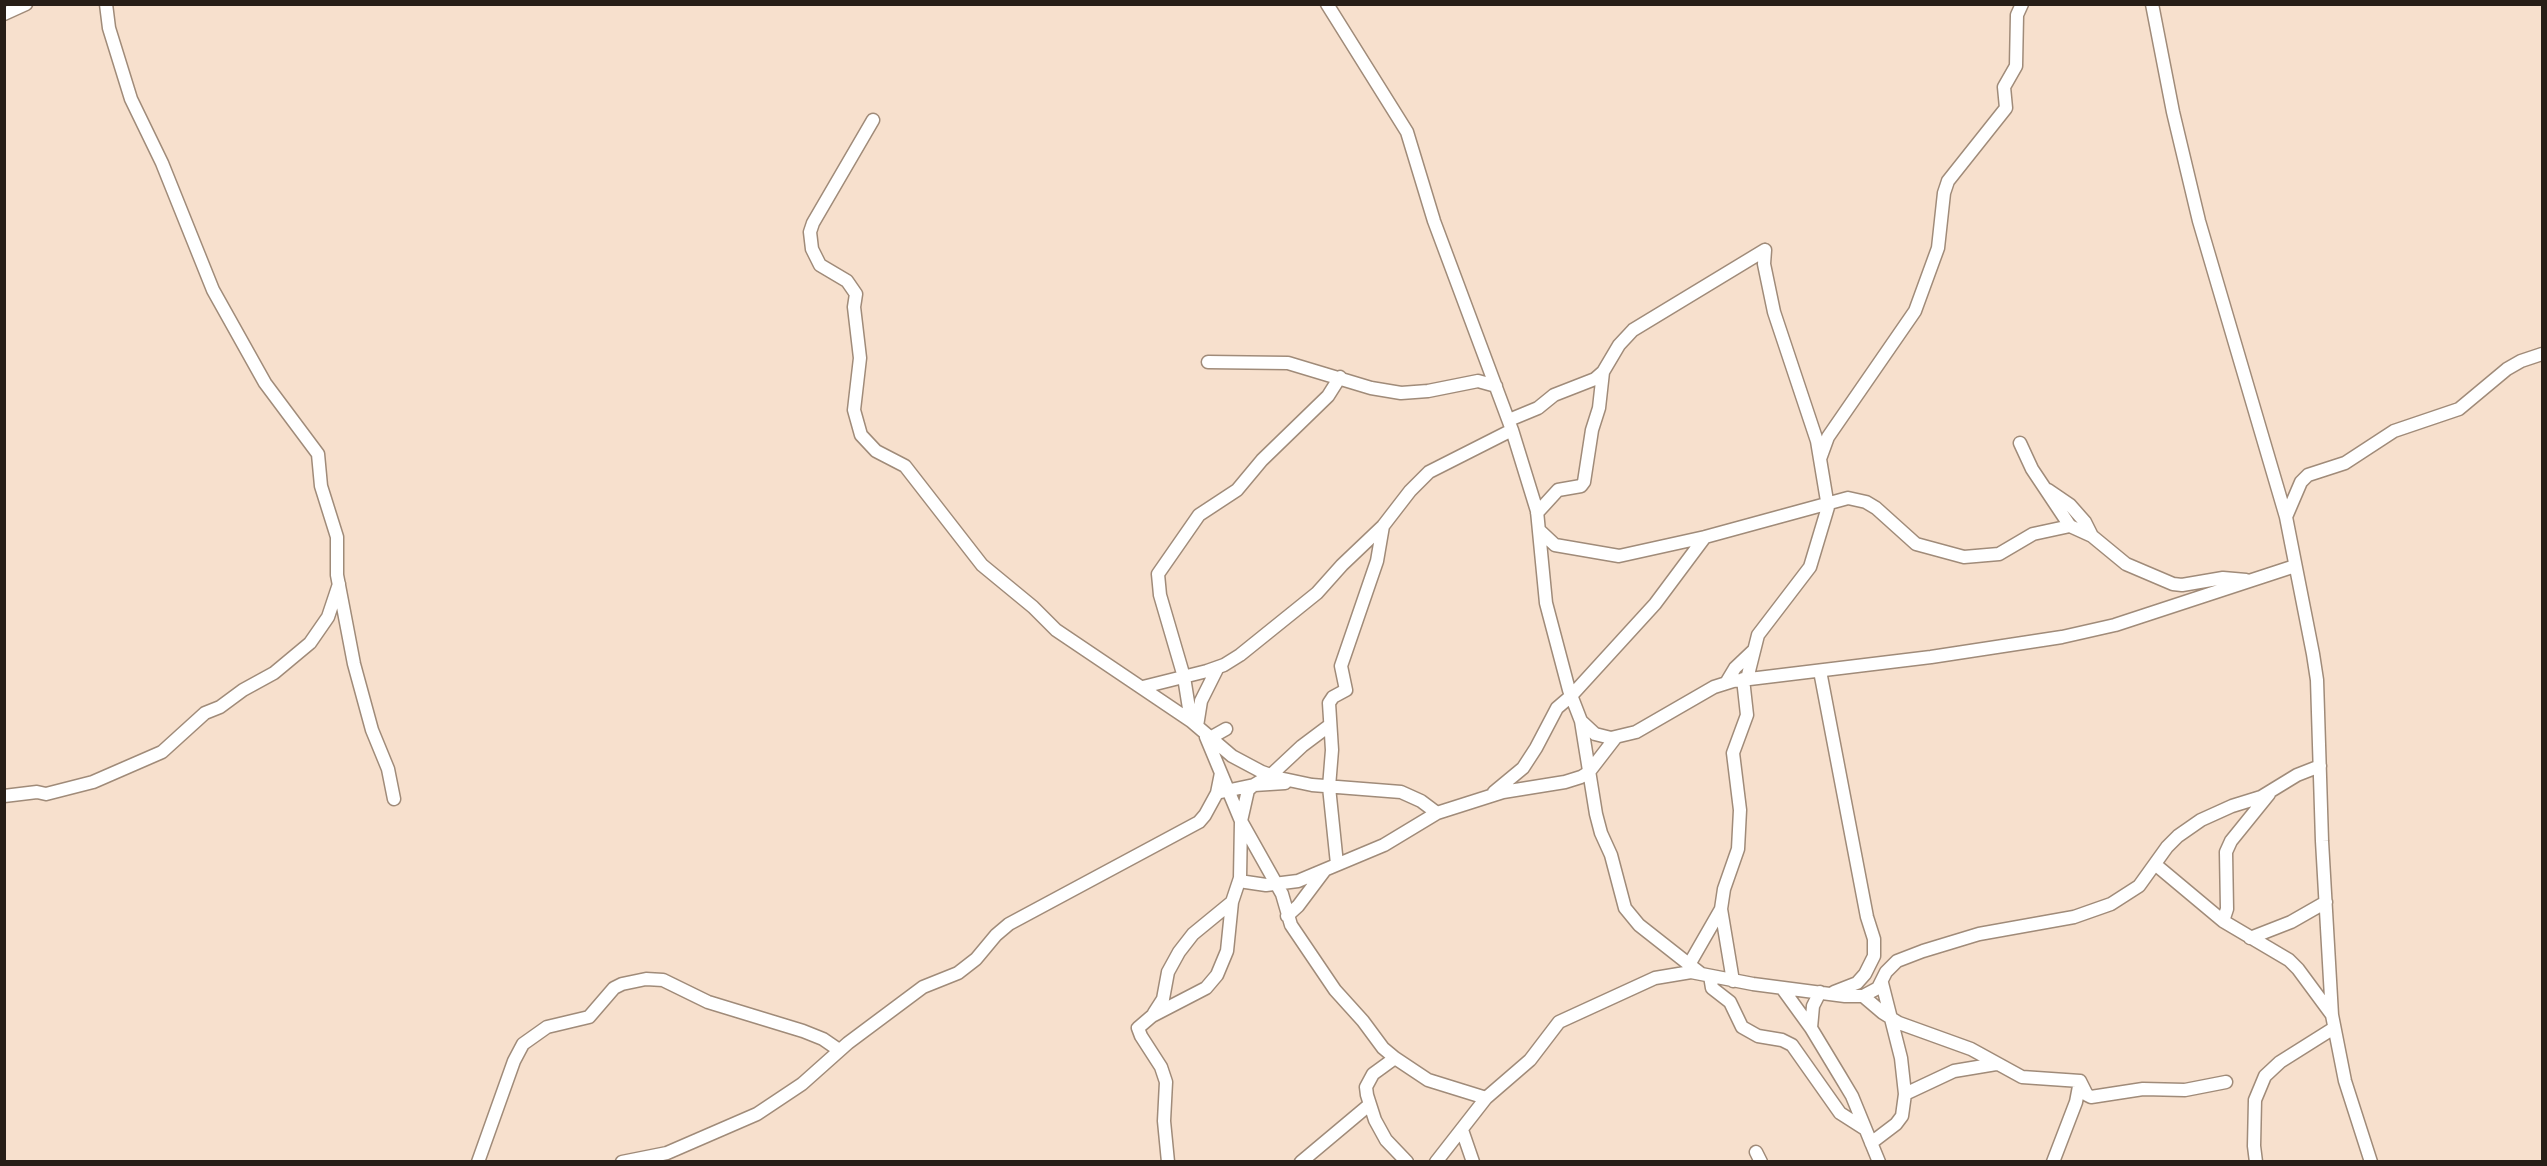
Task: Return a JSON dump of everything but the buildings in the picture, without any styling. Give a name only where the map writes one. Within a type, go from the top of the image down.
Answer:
[{"type":"street","points":[[4,14],[26,4]]},
{"type":"street","points":[[106,4],[109,28],[128,92],[162,162],[213,290],[265,383],[318,454],[321,486],[337,537],[339,584],[363,700],[388,769],[394,799]]},
{"type":"street","points":[[1327,4],[1407,132],[1434,221],[1510,425],[1537,513],[1546,603],[1571,696],[1581,721],[1601,833],[1611,855],[1627,911],[1639,925],[1705,975],[1712,988],[1730,1002],[1742,1027],[1758,1036],[1782,1040],[1792,1045],[1840,1113],[1865,1129]]},
{"type":"street","points":[[1820,459],[1828,437],[1915,311],[1938,248],[1944,193],[1948,182],[2006,108],[2004,87],[2016,66],[2017,15],[2022,4]]},
{"type":"street","points":[[2152,4],[2199,221],[2286,517],[2317,680],[2333,1022],[2345,1081],[2371,1161]]},
{"type":"street","points":[[873,120],[813,222],[810,232],[812,249],[820,266],[847,281],[856,294],[854,307],[860,358],[854,410],[861,435],[876,451],[905,466],[957,536],[990,572],[1034,607],[1056,630],[1143,687],[1232,756],[1271,775],[1293,782],[1401,792],[1425,803],[1437,813]]},
{"type":"street","points":[[1143,687],[1218,667],[1240,655],[1317,593],[1342,565],[1383,526],[1410,491],[1429,472],[1538,408],[1554,395],[1595,379],[1603,372],[1619,345],[1633,330],[1765,250],[1764,264],[1774,312],[1805,404],[1820,459],[1828,510],[1810,567],[1758,634],[1745,679],[1747,715],[1733,753],[1740,805],[1737,856],[1724,889],[1721,909],[1734,981]]},
{"type":"street","points":[[2286,517],[2301,482],[2308,475],[2345,463],[2394,431],[2460,409],[2507,369],[2521,361],[2542,354]]},
{"type":"street","points":[[1208,362],[1283,362],[1371,387],[1401,393],[1428,391],[1478,381],[1496,386]]},
{"type":"street","points":[[1537,513],[1558,490],[1581,486],[1584,482],[1603,372]]},
{"type":"street","points":[[1340,377],[1328,396],[1262,460],[1237,490],[1199,514],[1161,569],[1157,578],[1160,595],[1201,730],[1221,773],[1223,791],[1283,897],[1287,916],[1294,932],[1335,990],[1363,1021],[1383,1048],[1395,1059],[1428,1080],[1486,1098]]},
{"type":"street","points":[[2020,443],[2043,487],[2070,526],[2092,536],[2126,564],[2173,584],[2182,585],[2223,578],[2252,580]]},
{"type":"street","points":[[2043,487],[2070,505],[2085,522],[2092,536]]},
{"type":"street","points":[[1540,531],[1555,545],[1616,556],[1705,537],[1848,498],[1866,502],[1916,544],[1964,557],[1999,554],[2033,534],[2070,526]]},
{"type":"street","points":[[1337,859],[1329,787],[1332,750],[1329,703],[1333,697],[1346,690],[1341,666],[1377,561],[1383,526]]},
{"type":"street","points":[[1486,798],[1523,768],[1551,717],[1655,604],[1705,537]]},
{"type":"street","points":[[1581,721],[1590,731],[1601,737],[1616,737],[1636,732],[1707,691],[1726,683],[2062,637],[2115,625],[2295,567]]},
{"type":"street","points":[[4,796],[37,792],[46,794],[93,782],[162,752],[203,714],[220,707],[243,690],[274,673],[310,644],[328,617],[339,584]]},
{"type":"street","points":[[1726,683],[1735,668],[1754,650]]},
{"type":"street","points":[[1201,730],[1201,702],[1218,667]]},
{"type":"street","points":[[1811,1028],[1813,1006],[1825,993],[1847,989],[1865,974],[1874,956],[1874,939],[1867,917],[1820,671]]},
{"type":"street","points":[[1168,1161],[1164,1121],[1166,1082],[1161,1067],[1138,1028],[1152,1016],[1191,998],[1206,988],[1217,975],[1229,942],[1232,902],[1239,881],[1242,856],[1241,820],[1248,790],[1271,775],[1302,746],[1330,725]]},
{"type":"street","points":[[1201,730],[1226,729]]},
{"type":"street","points":[[1287,916],[1337,859],[1389,842],[1437,813],[1509,791],[1565,782],[1589,772],[1616,737]]},
{"type":"street","points":[[1436,1161],[1486,1098],[1530,1060],[1559,1022],[1656,978],[1684,972],[1782,988],[1863,996],[1871,993],[1882,983],[1886,972],[1898,961],[1923,951],[1986,933],[2074,917],[2111,904],[2139,886],[2174,840],[2201,820],[2270,793],[2297,775],[2320,766]]},
{"type":"street","points":[[622,1161],[667,1153],[757,1114],[802,1084],[839,1050],[923,987],[958,974],[976,959],[996,935],[1009,924],[1199,822],[1223,791],[1254,784],[1293,782]]},
{"type":"street","points":[[2223,921],[2227,909],[2226,852],[2231,841],[2270,793]]},
{"type":"street","points":[[2156,865],[2223,921],[2289,960],[2298,969],[2333,1022]]},
{"type":"street","points":[[1239,881],[1276,885],[1298,881],[1325,870]]},
{"type":"street","points":[[1152,1016],[1163,999],[1168,972],[1179,952],[1193,934],[1232,902]]},
{"type":"street","points":[[2250,938],[2291,922],[2326,902]]},
{"type":"street","points":[[1690,963],[1721,909]]},
{"type":"street","points":[[478,1161],[514,1060],[523,1044],[547,1027],[587,1018],[595,1012],[614,988],[622,984],[646,979],[663,980],[708,1002],[803,1031],[823,1039],[839,1050]]},
{"type":"street","points":[[1871,1143],[1896,1124],[1902,1116],[1905,1094],[1901,1058],[1882,983]]},
{"type":"street","points":[[1782,988],[1811,1028],[1852,1096],[1878,1161]]},
{"type":"street","points":[[1863,996],[1892,1020],[1971,1049],[2022,1077],[2080,1081]]},
{"type":"street","points":[[2256,1161],[2255,1100],[2259,1086],[2265,1076],[2280,1062],[2333,1022]]},
{"type":"street","points":[[1395,1059],[1372,1074],[1366,1087],[1369,1105],[1386,1140],[1407,1161]]},
{"type":"street","points":[[1905,1094],[1954,1071],[1996,1064]]},
{"type":"street","points":[[2080,1081],[2087,1095],[2097,1097],[2135,1089],[2186,1090],[2226,1082]]},
{"type":"street","points":[[2053,1161],[2076,1102],[2080,1081]]},
{"type":"street","points":[[1301,1161],[1369,1105]]},
{"type":"street","points":[[1462,1130],[1473,1161]]}]
